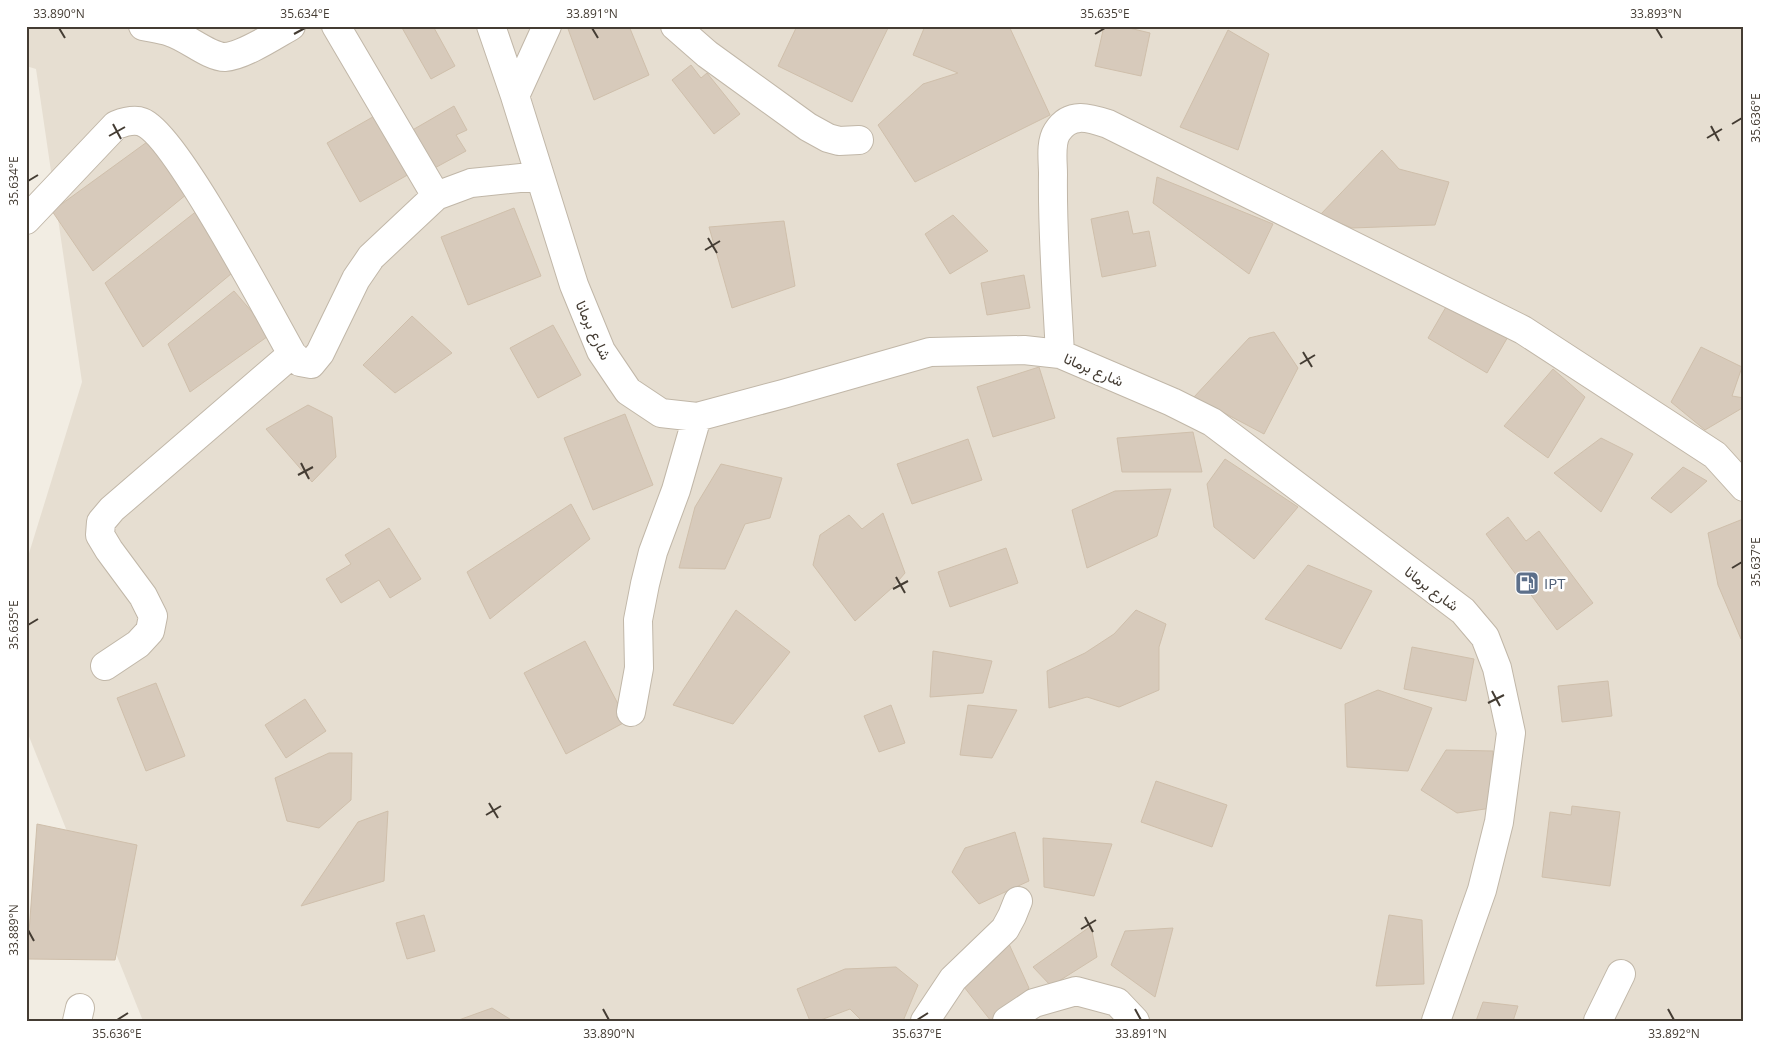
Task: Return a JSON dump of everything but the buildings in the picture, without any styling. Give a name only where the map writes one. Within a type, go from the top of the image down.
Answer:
[{"type":"street","points":[[143,26],[170,32],[193,42],[215,56],[224,57],[235,55],[291,26]]},
{"type":"street","points":[[336,26],[436,196]]},
{"type":"street","name":"شارع برمانا","points":[[491,26],[574,285],[602,351],[628,390],[661,413],[697,417],[930,352],[1024,350],[1060,354],[1172,402],[1212,422],[1463,611],[1485,637],[1497,668],[1511,733],[1499,822],[1482,890],[1436,1021]]},
{"type":"street","points":[[515,96],[547,26]]},
{"type":"street","points":[[675,26],[707,54],[808,127],[828,138],[839,141],[859,140]]},
{"type":"street","points":[[1060,354],[1053,201],[1053,146],[1057,132],[1068,120],[1084,116],[1108,124],[1523,330],[1715,455],[1743,483]]},
{"type":"street","points":[[26,220],[116,125],[126,121],[142,122],[158,133],[197,187],[292,354],[300,362],[311,364],[320,353],[356,279],[371,257],[436,196],[471,184],[540,176]]},
{"type":"street","points":[[105,666],[138,644],[150,630],[153,616],[143,596],[108,550],[100,535],[100,522],[112,508],[292,354]]},
{"type":"street","points":[[631,712],[639,668],[638,620],[645,584],[653,552],[676,490],[697,417]]},
{"type":"street","points":[[925,1021],[953,979],[1005,929],[1018,901]]},
{"type":"street","points":[[1598,1021],[1621,974]]},
{"type":"street","points":[[1007,1021],[1034,1003],[1076,991],[1117,1002],[1134,1021]]},
{"type":"shaded area","points":[[26,26],[1744,26],[1744,1021],[143,1021],[26,729],[26,563],[82,382],[36,69],[26,66]]},
{"type":"place","name":"IPT","points":[[1527,583]]}]
